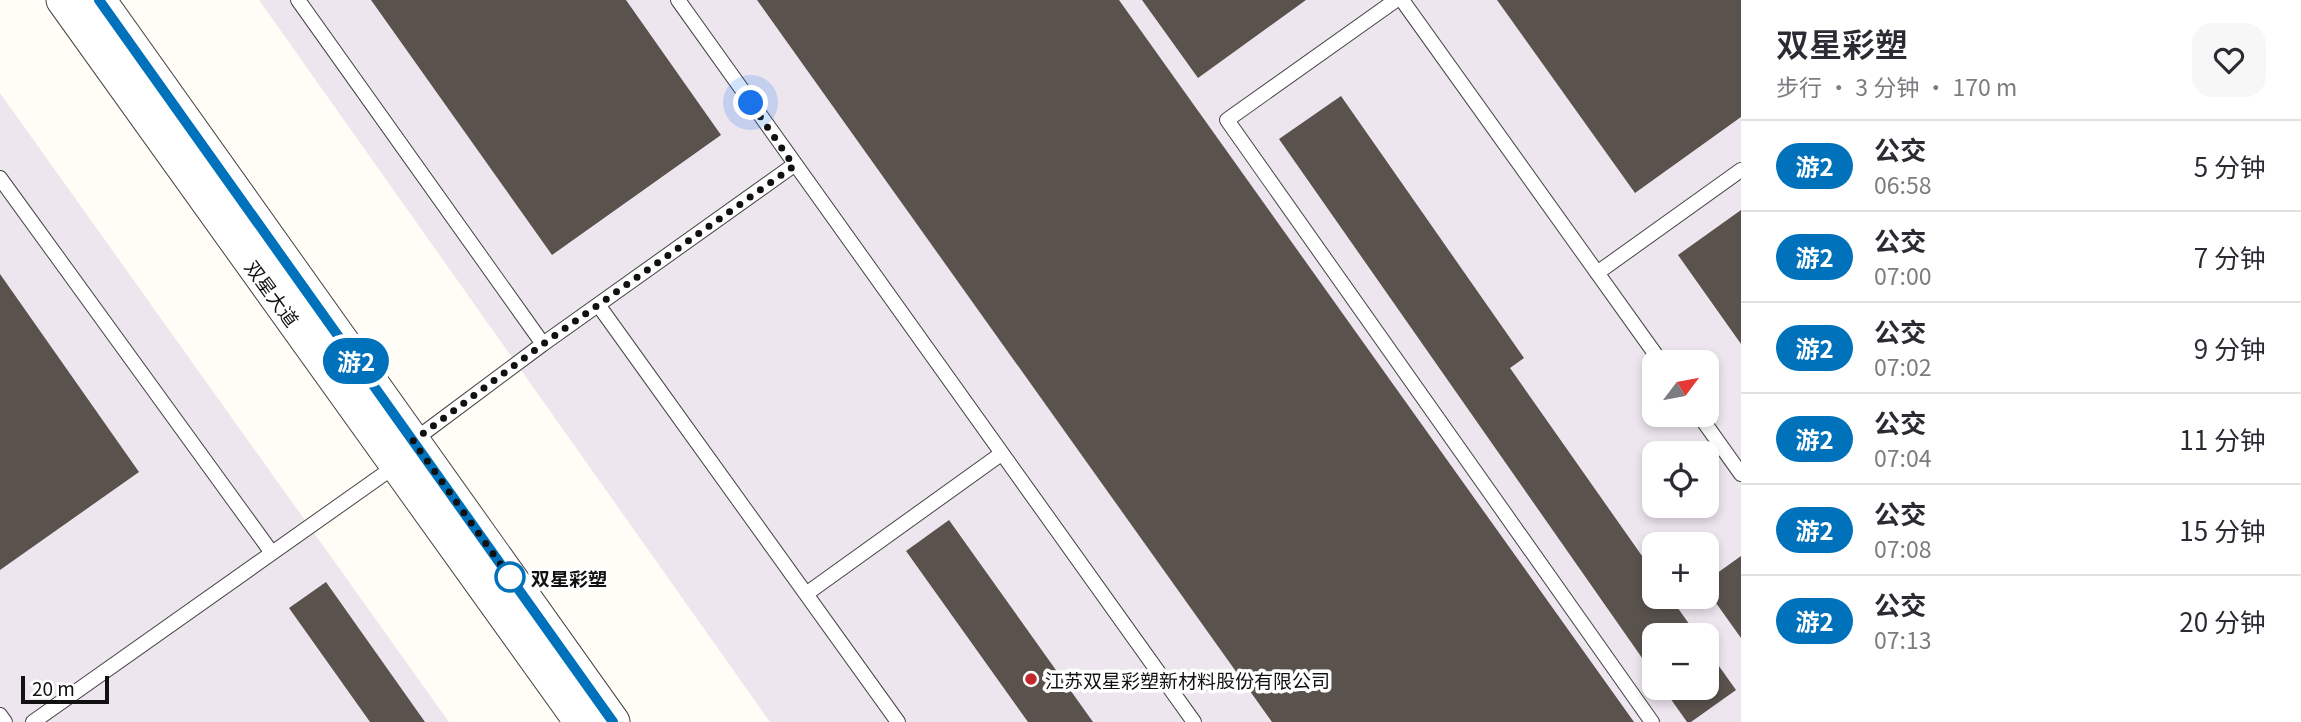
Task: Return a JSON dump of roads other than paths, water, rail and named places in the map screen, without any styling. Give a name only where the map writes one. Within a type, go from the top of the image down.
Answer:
[{"type":"street","name":"双星大道","points":[[63,0],[410,452],[613,722]]},
{"type":"street","name":"双星大道","points":[[99,0],[410,452],[581,722]]},
{"type":"lane","points":[[298,0],[543,344]]},
{"type":"lane","points":[[678,0],[794,166],[1194,722]]},
{"type":"lane","points":[[1396,0],[1227,120],[1652,722]]},
{"type":"lane","points":[[1402,0],[1652,350]]},
{"type":"lane","points":[[33,722],[272,554],[410,452],[543,344],[794,166]]},
{"type":"lane","points":[[1597,272],[1741,170]]},
{"type":"lane","points":[[0,178],[272,554]]},
{"type":"lane","points":[[599,306],[898,722]]},
{"type":"lane","points":[[1708,427],[1741,474]]},
{"type":"lane","points":[[806,594],[1001,454]]},
{"type":"lane","points":[[0,715],[5,722]]},
{"type":"place","name":"双星彩塑","points":[[510,577]]},
{"type":"place","name":"江苏双星彩塑新材料股份有限公司","points":[[1031,679]]}]
